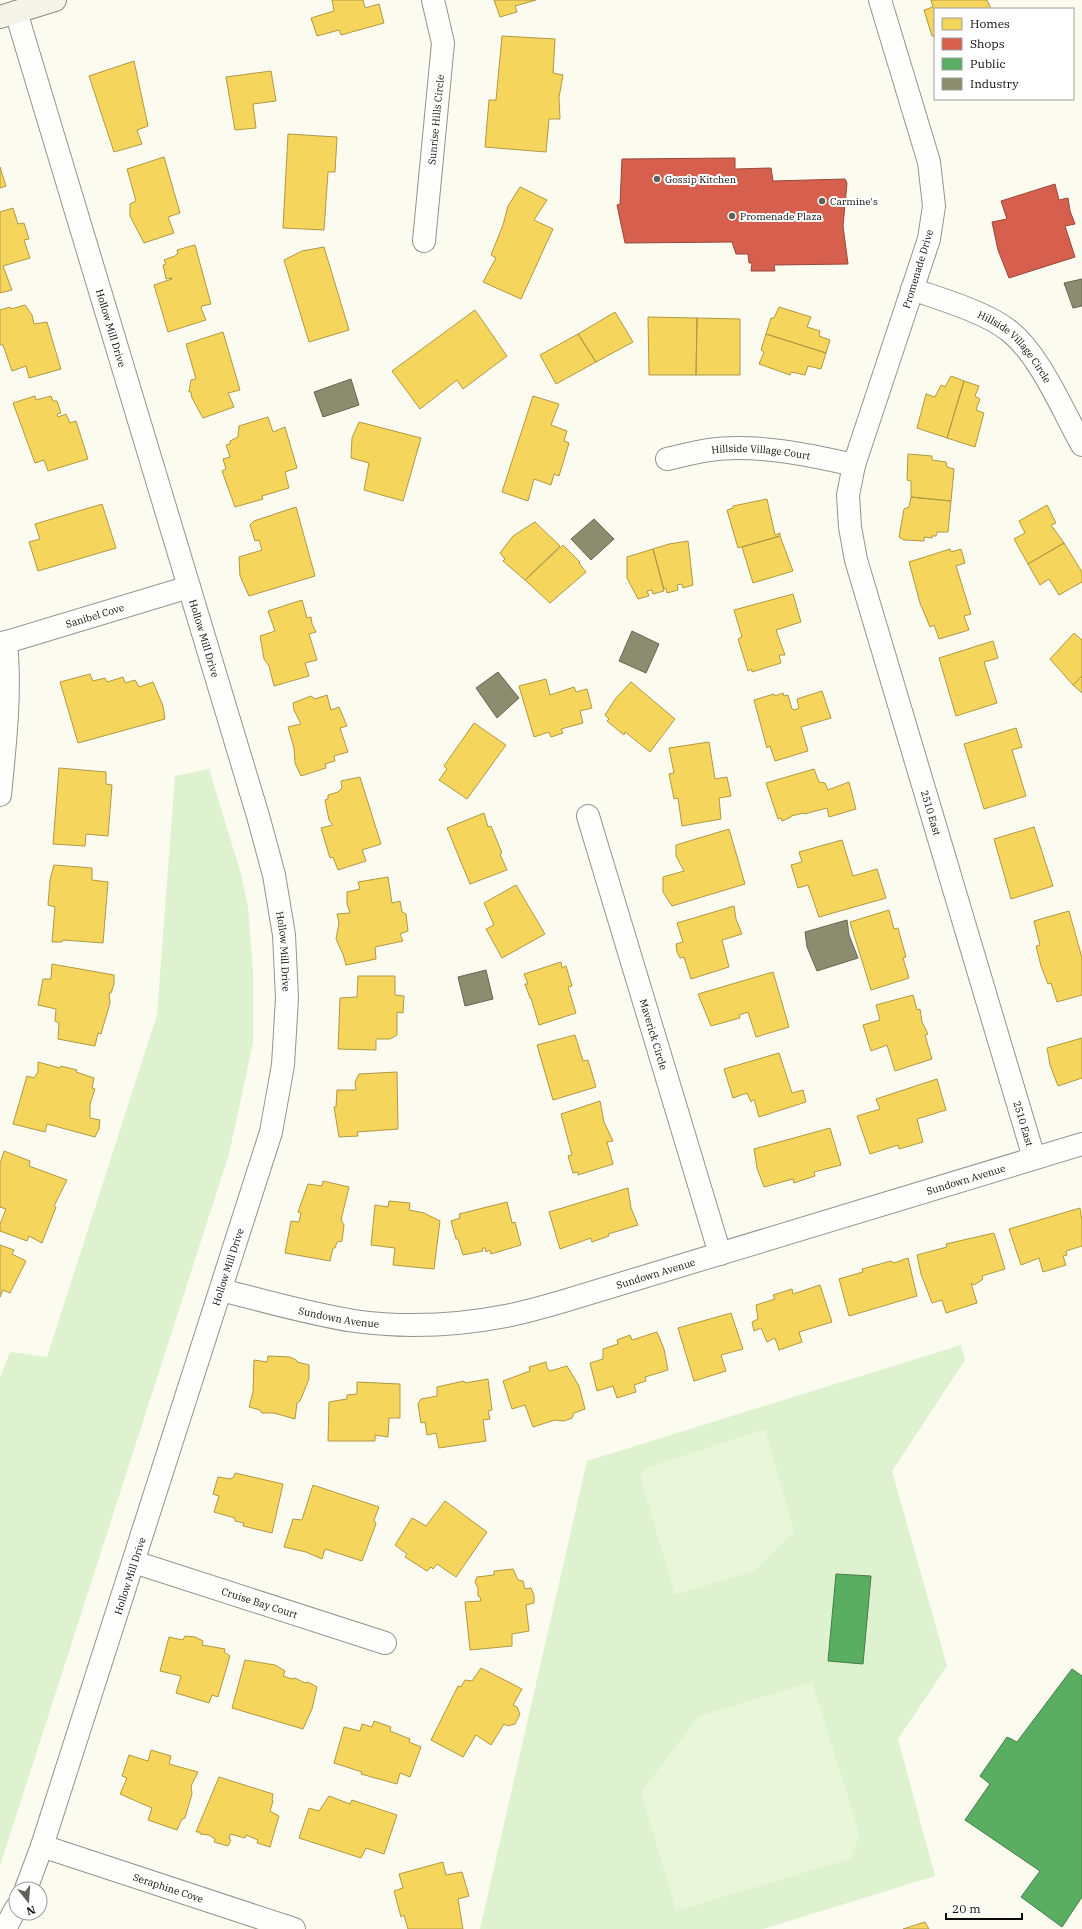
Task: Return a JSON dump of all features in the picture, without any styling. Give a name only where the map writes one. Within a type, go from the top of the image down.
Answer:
[{"type":"main road","points":[[8,14],[55,0]]},
{"type":"street","name":"Sunrise Hills Circle","points":[[424,240],[443,43],[433,0]]},
{"type":"street","name":"Promenade Drive","points":[[854,465],[929,239],[934,206],[929,162],[880,0]]},
{"type":"street","name":"Hollow Mill Drive","points":[[8,14],[189,587],[274,875],[284,935],[286,982],[283,1065],[271,1132],[134,1562],[42,1846],[29,1881]]},
{"type":"street","name":"Hillside Village Circle","points":[[912,289],[978,314],[1008,329],[1027,348],[1082,445]]},
{"type":"street","name":"Hillside Village Court","points":[[667,459],[710,450],[760,448],[823,458],[854,465]]},
{"type":"street","name":"2510 East","points":[[854,465],[848,495],[850,527],[856,560],[1034,1158]]},
{"type":"street","name":"Sanibel Cove","points":[[3,643],[189,587]]},
{"type":"street","points":[[0,795],[8,708],[9,667],[3,643]]},
{"type":"street","name":"Maverick Circle","points":[[588,816],[720,1254]]},
{"type":"street","name":"Sundown Avenue","points":[[221,1290],[304,1312],[355,1321],[407,1324],[458,1323],[526,1311],[720,1254],[1082,1144]]},
{"type":"street","name":"Cruise Bay Court","points":[[134,1562],[385,1643]]},
{"type":"street","name":"Seraphine Cove","points":[[42,1846],[294,1929]]},
{"type":"green space","points":[[209,769],[241,874],[248,907],[253,970],[253,1043],[229,1154],[0,1866],[0,1377],[10,1352],[47,1357],[157,1015],[175,776]]},
{"type":"green space","points":[[961,1345],[965,1360],[892,1471],[947,1666],[898,1739],[935,1876],[763,1929],[480,1929],[587,1461]]},
{"type":"green space","points":[[765,1429],[794,1531],[754,1571],[675,1595],[640,1476],[645,1468]]},
{"type":"green space","points":[[812,1682],[860,1835],[850,1859],[676,1911],[641,1792],[699,1716]]},
{"type":"building: Homes","points":[[332,0],[363,0],[365,8],[379,4],[384,23],[341,35],[339,30],[317,36],[311,18],[334,11]]},
{"type":"building: Homes","points":[[494,0],[536,0],[515,6],[517,12],[500,17]]},
{"type":"building: Homes","points":[[931,0],[987,0],[991,8],[934,8],[934,36],[932,36],[924,10],[933,7]]},
{"type":"building: Homes","points":[[502,36],[555,39],[553,73],[563,75],[559,97],[560,119],[549,119],[546,152],[485,147],[489,100],[496,100]]},
{"type":"building: Homes","points":[[134,61],[148,126],[137,130],[142,144],[114,152],[89,76]]},
{"type":"building: Homes","points":[[271,71],[276,101],[253,104],[256,128],[235,130],[226,77]]},
{"type":"building: Homes","points":[[288,134],[337,137],[335,172],[328,172],[324,230],[283,228]]},
{"type":"building: Homes","points":[[164,157],[180,213],[168,217],[174,233],[144,243],[130,216],[130,204],[136,201],[127,169]]},
{"type":"building: Homes","points":[[0,167],[6,186],[0,188]]},
{"type":"building: Homes","points":[[520,187],[547,200],[534,220],[553,229],[521,299],[483,282],[496,258],[491,255],[503,225],[508,206]]},
{"type":"building: Homes","points":[[13,208],[18,224],[24,223],[29,239],[24,240],[30,258],[3,266],[12,290],[0,293],[0,212]]},
{"type":"building: Homes","points":[[195,245],[211,304],[202,306],[201,308],[206,320],[168,332],[154,285],[172,279],[166,279],[163,265],[166,264],[164,260],[175,256],[178,253],[177,250]]},
{"type":"building: Homes","points":[[324,247],[349,330],[309,342],[284,260],[302,251]]},
{"type":"building: Homes","points":[[25,305],[32,315],[34,324],[47,322],[61,369],[29,378],[26,366],[12,371],[3,345],[0,345],[0,310]]},
{"type":"building: Homes","points":[[779,307],[811,317],[807,327],[820,331],[819,336],[830,340],[826,353],[766,334],[771,318],[774,318]]},
{"type":"building: Homes","points":[[475,310],[507,356],[463,389],[457,380],[420,409],[392,371]]},
{"type":"building: Homes","points":[[615,312],[633,342],[596,362],[578,334]]},
{"type":"building: Homes","points":[[648,317],[697,318],[696,375],[649,375]]},
{"type":"building: Homes","points":[[697,318],[740,319],[740,375],[696,375]]},
{"type":"building: Homes","points":[[223,332],[240,390],[228,393],[234,407],[203,418],[192,398],[191,392],[189,392],[191,380],[196,379],[186,344]]},
{"type":"building: Homes","points":[[578,334],[596,362],[556,384],[540,355]]},
{"type":"building: Homes","points":[[766,334],[826,353],[821,369],[808,366],[805,375],[791,372],[790,375],[759,364],[764,352],[761,350]]},
{"type":"building: Homes","points":[[951,376],[964,381],[947,438],[917,428],[926,394],[935,397],[941,385],[945,387]]},
{"type":"building: Homes","points":[[964,381],[979,386],[975,396],[980,399],[976,410],[984,413],[975,447],[947,438]]},
{"type":"building: Homes","points":[[35,396],[36,400],[51,396],[53,401],[57,401],[61,413],[57,414],[58,417],[66,414],[70,423],[76,421],[88,459],[48,471],[44,460],[35,463],[13,403]]},
{"type":"building: Homes","points":[[533,396],[559,404],[551,425],[567,431],[564,441],[569,443],[559,476],[554,474],[551,485],[534,479],[528,501],[502,492]]},
{"type":"building: Homes","points":[[268,417],[273,432],[285,427],[297,468],[285,472],[289,488],[262,496],[263,499],[235,507],[222,471],[226,469],[223,459],[230,457],[226,445],[230,444],[230,441],[238,437],[239,426]]},
{"type":"building: Homes","points":[[359,422],[421,438],[403,501],[364,490],[369,463],[351,458],[352,438]]},
{"type":"building: Homes","points":[[908,454],[932,456],[932,460],[946,462],[947,467],[954,469],[951,501],[911,497],[911,481],[907,480]]},
{"type":"building: Homes","points":[[911,497],[951,501],[948,532],[937,532],[936,536],[932,536],[932,538],[924,537],[924,541],[904,540],[899,537],[904,509],[909,507]]},
{"type":"building: Homes","points":[[767,499],[775,535],[780,533],[780,536],[738,548],[727,510],[733,508],[733,506]]},
{"type":"building: Homes","points":[[102,504],[116,548],[38,571],[29,542],[40,539],[35,524]]},
{"type":"building: Homes","points":[[1047,505],[1056,523],[1051,525],[1064,543],[1028,564],[1014,539],[1025,533],[1019,521]]},
{"type":"building: Homes","points":[[296,507],[315,576],[249,596],[240,576],[239,557],[262,550],[259,540],[255,541],[250,525],[254,521]]},
{"type":"building: Homes","points":[[535,522],[560,546],[525,580],[503,561],[505,559],[500,553],[513,536]]},
{"type":"building: Homes","points":[[780,536],[793,571],[753,583],[742,547]]},
{"type":"building: Homes","points":[[688,541],[693,585],[683,588],[682,584],[677,585],[678,590],[667,593],[666,588],[664,589],[653,549],[669,544]]},
{"type":"building: Homes","points":[[1064,543],[1082,572],[1082,582],[1059,595],[1049,579],[1040,585],[1028,564]]},
{"type":"building: Homes","points":[[563,545],[580,562],[579,563],[586,572],[550,603],[525,580]]},
{"type":"building: Homes","points":[[653,549],[664,591],[653,594],[652,590],[647,591],[649,596],[638,599],[627,578],[627,557]]},
{"type":"building: Homes","points":[[950,549],[951,552],[961,549],[965,563],[956,566],[971,614],[964,616],[969,630],[939,639],[934,625],[930,627],[920,603],[909,562]]},
{"type":"building: Homes","points":[[793,594],[801,622],[776,630],[785,655],[779,655],[781,663],[752,672],[752,669],[748,671],[738,639],[742,637],[734,610]]},
{"type":"building: Homes","points":[[302,600],[307,618],[311,617],[312,624],[316,632],[309,634],[317,660],[305,663],[309,676],[274,686],[269,666],[264,659],[260,636],[275,631],[268,611]]},
{"type":"building: Homes","points":[[1074,633],[1082,640],[1082,676],[1073,685],[1050,659]]},
{"type":"building: Homes","points":[[993,641],[998,658],[984,662],[997,703],[956,716],[939,658]]},
{"type":"building: Homes","points":[[90,674],[93,681],[105,678],[107,682],[123,677],[125,683],[135,680],[139,687],[153,682],[163,706],[165,719],[78,743],[60,682]]},
{"type":"building: Homes","points":[[1082,676],[1082,693],[1073,685]]},
{"type":"building: Homes","points":[[546,679],[550,695],[574,687],[576,692],[587,689],[592,708],[580,711],[583,723],[561,729],[563,733],[551,737],[549,732],[534,737],[519,686]]},
{"type":"building: Homes","points":[[631,682],[675,719],[650,752],[625,732],[624,735],[607,721],[609,719],[605,715],[616,698]]},
{"type":"building: Homes","points":[[822,691],[831,718],[801,727],[808,751],[775,761],[770,746],[767,748],[754,700],[783,693],[784,696],[788,695],[792,709],[795,710],[799,708],[797,699]]},
{"type":"building: Homes","points":[[327,695],[331,710],[339,707],[347,726],[340,728],[348,752],[334,756],[335,761],[325,764],[326,768],[301,776],[295,763],[294,748],[288,727],[301,724],[294,710],[293,703],[311,696],[315,699]]},
{"type":"building: Homes","points":[[474,723],[506,745],[467,799],[439,780],[447,769],[444,766]]},
{"type":"building: Homes","points":[[1016,728],[1022,747],[1012,750],[1026,796],[984,809],[964,744]]},
{"type":"building: Homes","points":[[709,742],[715,779],[727,777],[731,796],[719,798],[721,819],[682,826],[678,798],[674,799],[669,774],[674,773],[669,748]]},
{"type":"building: Homes","points":[[59,768],[106,772],[106,784],[112,785],[108,836],[86,834],[85,846],[53,844]]},
{"type":"building: Homes","points":[[814,769],[819,782],[825,783],[828,790],[849,782],[856,809],[829,817],[827,808],[791,816],[782,821],[781,818],[778,819],[766,783]]},
{"type":"building: Homes","points":[[360,777],[381,844],[362,850],[366,861],[338,870],[333,857],[330,858],[321,828],[333,825],[329,820],[325,800],[328,799],[328,795],[338,792],[342,788],[341,781]]},
{"type":"building: Homes","points":[[484,813],[488,827],[491,826],[502,853],[500,854],[507,870],[470,884],[447,828]]},
{"type":"building: Homes","points":[[1034,827],[1053,886],[1011,899],[994,839]]},
{"type":"building: Homes","points":[[729,829],[745,884],[672,906],[663,892],[663,877],[684,871],[676,856],[676,845]]},
{"type":"building: Homes","points":[[842,840],[853,876],[877,869],[886,898],[819,917],[808,885],[798,888],[791,865],[802,862],[799,852]]},
{"type":"building: Homes","points":[[54,865],[92,868],[92,880],[108,882],[103,943],[63,940],[62,942],[52,942],[55,907],[48,905],[50,880]]},
{"type":"building: Homes","points":[[388,877],[392,903],[400,901],[402,912],[406,914],[408,931],[400,934],[403,941],[375,947],[376,959],[346,965],[336,939],[339,923],[337,914],[350,913],[347,904],[347,892],[360,889],[358,882]]},
{"type":"building: Homes","points":[[516,885],[545,934],[502,958],[486,929],[494,925],[484,903]]},
{"type":"building: Homes","points":[[734,906],[736,919],[742,934],[722,940],[729,967],[691,979],[684,957],[680,958],[677,952],[676,944],[683,942],[677,923]]},
{"type":"building: Homes","points":[[889,910],[894,929],[898,928],[906,957],[903,958],[909,978],[871,990],[850,922]]},
{"type":"building: Homes","points":[[1069,911],[1082,958],[1082,995],[1057,1002],[1051,983],[1048,984],[1041,966],[1036,946],[1040,945],[1034,921]]},
{"type":"building: Homes","points":[[561,962],[562,968],[566,966],[572,986],[568,987],[576,1013],[539,1025],[525,984],[528,984],[524,974]]},
{"type":"building: Homes","points":[[52,964],[114,975],[114,984],[111,993],[109,993],[110,1003],[101,1034],[98,1033],[95,1046],[58,1039],[59,1023],[55,1021],[56,1009],[38,1005],[43,979],[51,979]]},
{"type":"building: Homes","points":[[773,972],[789,1027],[756,1037],[748,1012],[739,1015],[740,1018],[711,1026],[698,994]]},
{"type":"building: Homes","points":[[358,976],[395,976],[395,995],[404,996],[403,1013],[397,1012],[397,1035],[390,1039],[376,1039],[376,1050],[338,1049],[340,998],[357,997]]},
{"type":"building: Homes","points":[[913,995],[917,1010],[920,1009],[922,1022],[928,1034],[925,1035],[932,1059],[895,1071],[887,1045],[871,1051],[863,1025],[880,1020],[876,1005]]},
{"type":"building: Homes","points":[[575,1035],[583,1061],[588,1060],[596,1087],[553,1100],[537,1045]]},
{"type":"building: Homes","points":[[1082,1038],[1082,1078],[1058,1086],[1050,1065],[1047,1048]]},
{"type":"building: Homes","points":[[779,1053],[792,1093],[803,1090],[806,1102],[759,1117],[754,1099],[751,1102],[747,1093],[733,1098],[724,1069]]},
{"type":"building: Homes","points":[[38,1062],[60,1068],[61,1066],[77,1070],[76,1072],[94,1078],[92,1088],[95,1089],[90,1104],[90,1118],[100,1120],[99,1129],[95,1137],[47,1124],[45,1132],[13,1124],[27,1076],[34,1078],[38,1072]]},
{"type":"building: Homes","points":[[397,1072],[398,1129],[357,1132],[358,1136],[339,1137],[334,1107],[336,1107],[337,1090],[356,1090],[355,1082],[359,1074]]},
{"type":"building: Homes","points":[[937,1079],[946,1110],[917,1119],[923,1142],[899,1149],[898,1145],[870,1154],[857,1116],[880,1109],[876,1099]]},
{"type":"building: Homes","points":[[600,1101],[604,1122],[613,1141],[607,1142],[613,1164],[578,1175],[578,1172],[573,1173],[568,1156],[572,1155],[561,1114]]},
{"type":"building: Homes","points":[[830,1128],[841,1165],[814,1172],[815,1176],[794,1183],[793,1179],[764,1187],[757,1168],[754,1149]]},
{"type":"building: Homes","points":[[4,1151],[30,1161],[29,1166],[67,1180],[54,1206],[56,1207],[42,1243],[29,1236],[27,1241],[0,1231],[0,1224],[6,1209],[0,1207],[0,1164]]},
{"type":"building: Homes","points":[[323,1181],[349,1187],[341,1220],[344,1225],[342,1241],[337,1242],[335,1248],[333,1248],[330,1261],[285,1253],[291,1221],[299,1222],[301,1213],[298,1212],[308,1184],[322,1186]]},
{"type":"building: Homes","points":[[628,1188],[631,1208],[638,1225],[608,1234],[609,1236],[592,1242],[591,1238],[560,1249],[549,1212]]},
{"type":"building: Homes","points":[[389,1201],[410,1203],[409,1210],[424,1213],[440,1221],[434,1269],[393,1265],[395,1248],[371,1245],[375,1205],[388,1207]]},
{"type":"building: Homes","points":[[507,1202],[512,1223],[515,1222],[521,1245],[491,1254],[490,1250],[486,1252],[485,1248],[482,1248],[483,1251],[463,1255],[458,1239],[456,1239],[451,1221],[460,1218],[459,1214]]},
{"type":"building: Homes","points":[[1080,1208],[1082,1220],[1082,1246],[1066,1251],[1067,1255],[1063,1256],[1066,1265],[1043,1272],[1039,1258],[1021,1265],[1009,1229]]},
{"type":"building: Homes","points":[[994,1233],[1005,1269],[982,1276],[983,1279],[974,1285],[971,1283],[977,1303],[946,1313],[942,1300],[932,1303],[921,1274],[917,1255],[947,1247],[946,1244]]},
{"type":"building: Homes","points":[[0,1245],[14,1250],[12,1254],[26,1261],[10,1293],[3,1290],[0,1297]]},
{"type":"building: Homes","points":[[908,1258],[917,1296],[849,1316],[839,1279],[863,1272],[862,1269],[891,1261],[894,1263]]},
{"type":"building: Homes","points":[[820,1285],[832,1322],[799,1332],[802,1342],[779,1350],[775,1338],[767,1342],[761,1328],[754,1331],[752,1322],[758,1319],[756,1305],[775,1299],[773,1295],[792,1289],[793,1294]]},
{"type":"building: Homes","points":[[731,1313],[743,1349],[721,1355],[726,1371],[694,1381],[678,1328]]},
{"type":"building: Homes","points":[[657,1332],[664,1349],[668,1370],[645,1377],[646,1381],[634,1385],[636,1392],[617,1398],[613,1386],[597,1391],[590,1363],[603,1359],[603,1349],[618,1344],[617,1340],[630,1335],[632,1340]]},
{"type":"building: Homes","points":[[268,1356],[290,1357],[297,1362],[309,1365],[309,1379],[300,1401],[297,1403],[295,1419],[274,1413],[262,1413],[260,1410],[249,1407],[253,1392],[254,1360],[267,1362]]},
{"type":"building: Homes","points":[[546,1362],[547,1368],[550,1371],[567,1366],[579,1386],[585,1409],[574,1413],[572,1418],[564,1421],[555,1420],[533,1427],[525,1405],[512,1409],[503,1381],[530,1371],[529,1367]]},
{"type":"building: Homes","points":[[488,1379],[492,1410],[488,1411],[490,1419],[483,1420],[486,1441],[439,1448],[436,1433],[427,1435],[425,1422],[421,1423],[418,1404],[421,1399],[437,1396],[437,1387],[464,1381],[465,1383]]},
{"type":"building: Homes","points":[[357,1382],[400,1384],[400,1418],[389,1418],[388,1437],[375,1435],[375,1441],[328,1441],[329,1402],[347,1399],[347,1395],[357,1394]]},
{"type":"building: Homes","points":[[235,1473],[283,1484],[272,1533],[243,1526],[244,1523],[235,1521],[235,1518],[214,1512],[219,1496],[213,1494],[218,1477],[230,1479],[234,1477]]},
{"type":"building: Homes","points":[[313,1485],[379,1507],[374,1520],[376,1524],[362,1561],[325,1549],[322,1559],[306,1552],[284,1547],[293,1519],[302,1520]]},
{"type":"building: Homes","points":[[445,1501],[487,1532],[456,1577],[437,1564],[433,1569],[431,1567],[427,1571],[405,1557],[407,1554],[395,1545],[412,1518],[426,1526]]},
{"type":"building: Homes","points":[[513,1569],[518,1580],[523,1581],[525,1589],[531,1588],[534,1595],[534,1603],[526,1605],[529,1631],[512,1634],[512,1646],[470,1650],[465,1602],[481,1601],[480,1597],[478,1596],[478,1588],[475,1582],[477,1577],[494,1575],[494,1571]]},
{"type":"building: Homes","points":[[185,1636],[195,1637],[203,1641],[202,1645],[225,1649],[224,1652],[230,1656],[218,1697],[212,1695],[209,1703],[176,1693],[181,1676],[160,1671],[169,1637],[183,1640]]},
{"type":"building: Homes","points":[[245,1660],[275,1665],[285,1671],[283,1676],[292,1679],[295,1678],[305,1683],[308,1682],[317,1687],[312,1709],[303,1729],[232,1708]]},
{"type":"building: Homes","points":[[481,1668],[522,1689],[513,1705],[517,1707],[520,1714],[515,1724],[508,1726],[504,1724],[491,1745],[476,1735],[463,1757],[431,1740],[458,1686],[461,1687],[465,1680],[472,1681]]},
{"type":"building: Homes","points":[[374,1721],[391,1727],[390,1731],[410,1739],[409,1742],[421,1747],[410,1777],[400,1773],[397,1784],[361,1774],[362,1772],[334,1763],[344,1727],[360,1731],[362,1724],[372,1727]]},
{"type":"building: Homes","points":[[151,1750],[171,1756],[169,1764],[198,1772],[191,1786],[192,1794],[185,1818],[182,1819],[177,1830],[148,1820],[152,1808],[120,1794],[127,1778],[122,1776],[129,1755],[148,1761]]},
{"type":"building: Homes","points":[[219,1777],[273,1794],[273,1801],[270,1811],[279,1816],[270,1847],[257,1843],[258,1840],[246,1835],[245,1838],[230,1834],[229,1839],[231,1840],[228,1846],[214,1842],[215,1839],[209,1835],[196,1832]]},
{"type":"building: Homes","points":[[329,1796],[350,1804],[352,1800],[397,1815],[384,1854],[366,1848],[361,1858],[299,1838],[309,1808],[319,1811]]},
{"type":"building: Homes","points":[[443,1862],[446,1875],[462,1872],[469,1896],[458,1899],[463,1929],[408,1929],[404,1915],[401,1917],[394,1891],[403,1888],[399,1874]]},
{"type":"building: Homes","points":[[925,1922],[929,1929],[903,1929]]},
{"type":"building: Shops","name":"Promenade Plaza","points":[[735,158],[735,169],[771,168],[773,181],[845,179],[847,183],[843,226],[848,264],[774,265],[775,271],[751,271],[752,263],[749,263],[748,254],[736,254],[732,242],[625,243],[617,205],[620,204],[622,159]]},
{"type":"building: Shops","points":[[1055,184],[1059,200],[1068,198],[1070,211],[1075,224],[1065,226],[1075,257],[1009,278],[998,250],[992,222],[1007,219],[1001,201]]},
{"type":"building: Public","points":[[836,1574],[871,1576],[863,1664],[828,1661]]},
{"type":"building: Public","points":[[1072,1669],[1082,1676],[1082,1897],[1062,1927],[1021,1897],[1040,1871],[965,1820],[990,1784],[980,1776],[1007,1737],[1017,1742]]},
{"type":"building: Industry","points":[[1082,279],[1082,306],[1073,308],[1064,283]]},
{"type":"building: Industry","points":[[351,379],[359,405],[323,417],[314,392]]},
{"type":"building: Industry","points":[[594,519],[614,539],[591,560],[571,539]]},
{"type":"building: Industry","points":[[632,631],[659,644],[646,673],[619,661]]},
{"type":"building: Industry","points":[[498,672],[519,698],[497,718],[476,688]]},
{"type":"building: Industry","points":[[847,920],[849,935],[858,958],[817,971],[807,947],[805,932]]},
{"type":"building: Industry","points":[[486,970],[493,999],[465,1006],[458,977]]},
{"type":"place","name":"Gossip Kitchen","points":[[657,179]]},
{"type":"place","name":"Carmine's","points":[[822,201]]},
{"type":"place","name":"Promenade Plaza","points":[[732,216]]}]
